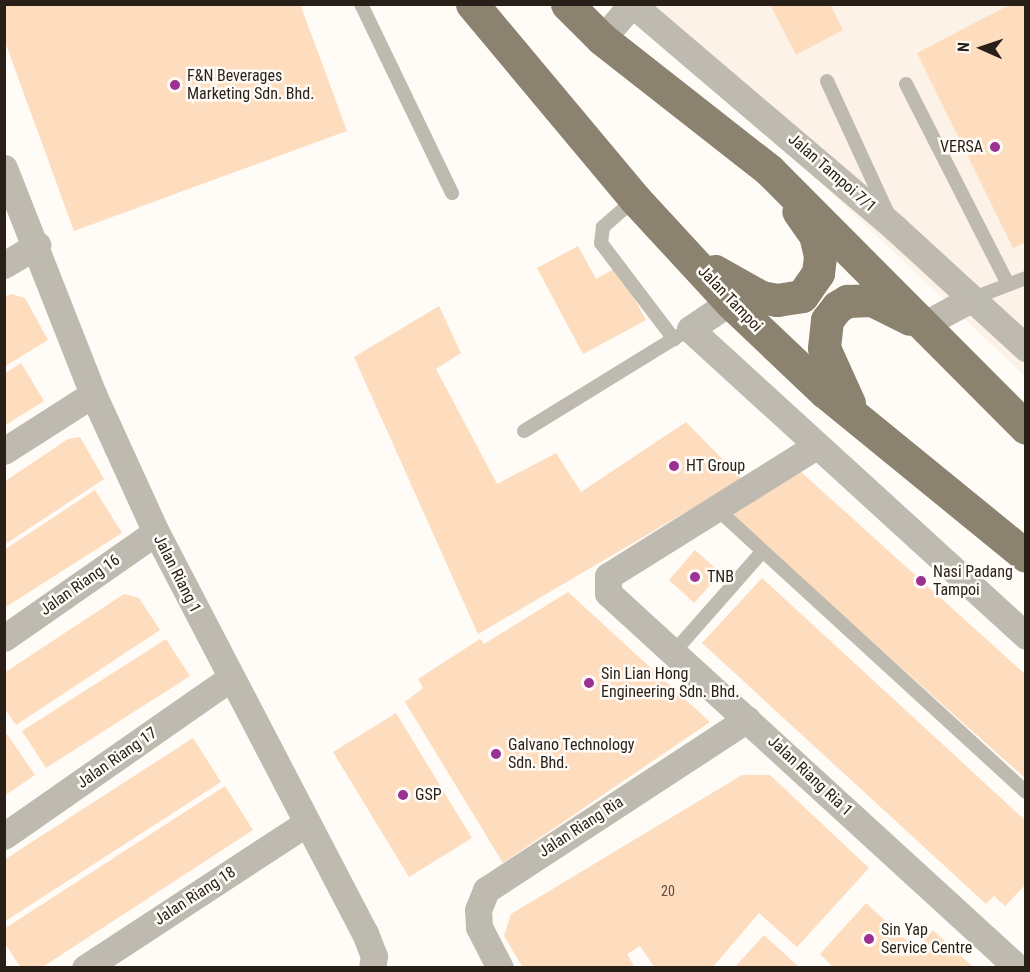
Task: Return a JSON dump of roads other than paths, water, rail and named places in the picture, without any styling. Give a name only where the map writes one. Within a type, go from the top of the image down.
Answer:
[{"type":"main road","name":"Jalan Tampoi","points":[[472,4],[635,199],[730,302],[857,417],[1026,556]]},
{"type":"main road","points":[[567,4],[602,39],[769,170],[931,330],[1026,428]]},
{"type":"main road","points":[[681,248],[739,287],[761,297],[777,300],[802,296],[818,273],[815,235],[769,170]]},
{"type":"main road","points":[[857,417],[824,348],[827,320],[837,307],[847,301],[872,300],[931,330]]},
{"type":"street","points":[[602,39],[632,4]]},
{"type":"street","name":"Jalan Tampoi 7/1","points":[[632,4],[895,228],[971,299],[1021,339]]},
{"type":"street","name":"Jalan Riang 1","points":[[4,168],[37,244],[93,394],[156,532],[229,679],[364,933],[374,956],[372,968]]},
{"type":"street","points":[[4,265],[37,244]]},
{"type":"street","points":[[931,330],[971,299]]},
{"type":"street","points":[[730,302],[682,334],[816,446],[1026,636]]},
{"type":"street","points":[[4,451],[93,394]]},
{"type":"street","points":[[716,508],[816,446]]},
{"type":"street","name":"Jalan Riang Ria 1","points":[[716,508],[609,576],[605,584],[608,593],[1018,968]]},
{"type":"street","name":"Jalan Riang 16","points":[[4,638],[156,532]]},
{"type":"street","name":"Jalan Riang 17","points":[[4,836],[229,679]]},
{"type":"street","name":"Jalan Riang Ria","points":[[500,968],[479,927],[478,910],[486,890],[747,718]]},
{"type":"street","name":"Jalan Riang 18","points":[[85,968],[305,825]]},
{"type":"lane","points":[[361,4],[452,193]]},
{"type":"lane","points":[[827,81],[895,228]]},
{"type":"lane","points":[[906,84],[1008,284]]},
{"type":"lane","points":[[524,431],[682,334],[601,243],[603,227],[635,199]]},
{"type":"lane","points":[[971,299],[1026,278]]},
{"type":"lane","points":[[716,508],[1026,792]]},
{"type":"lane","points":[[673,653],[762,552]]},
{"type":"place","name":"F&N Beverages Marketing Sdn. Bhd.","points":[[175,85]]},
{"type":"place","name":"VERSA","points":[[995,147]]},
{"type":"place","name":"HT Group","points":[[674,466]]},
{"type":"place","name":"TNB","points":[[695,577]]},
{"type":"place","name":"Nasi Padang Tampoi","points":[[921,581]]},
{"type":"place","name":"Sin Lian Hong Engineering Sdn. Bhd.","points":[[589,683]]},
{"type":"place","name":"Galvano Technology Sdn. Bhd.","points":[[496,754]]},
{"type":"place","name":"GSP","points":[[403,795]]},
{"type":"place","name":"Sin Yap Service Centre","points":[[869,939]]}]
